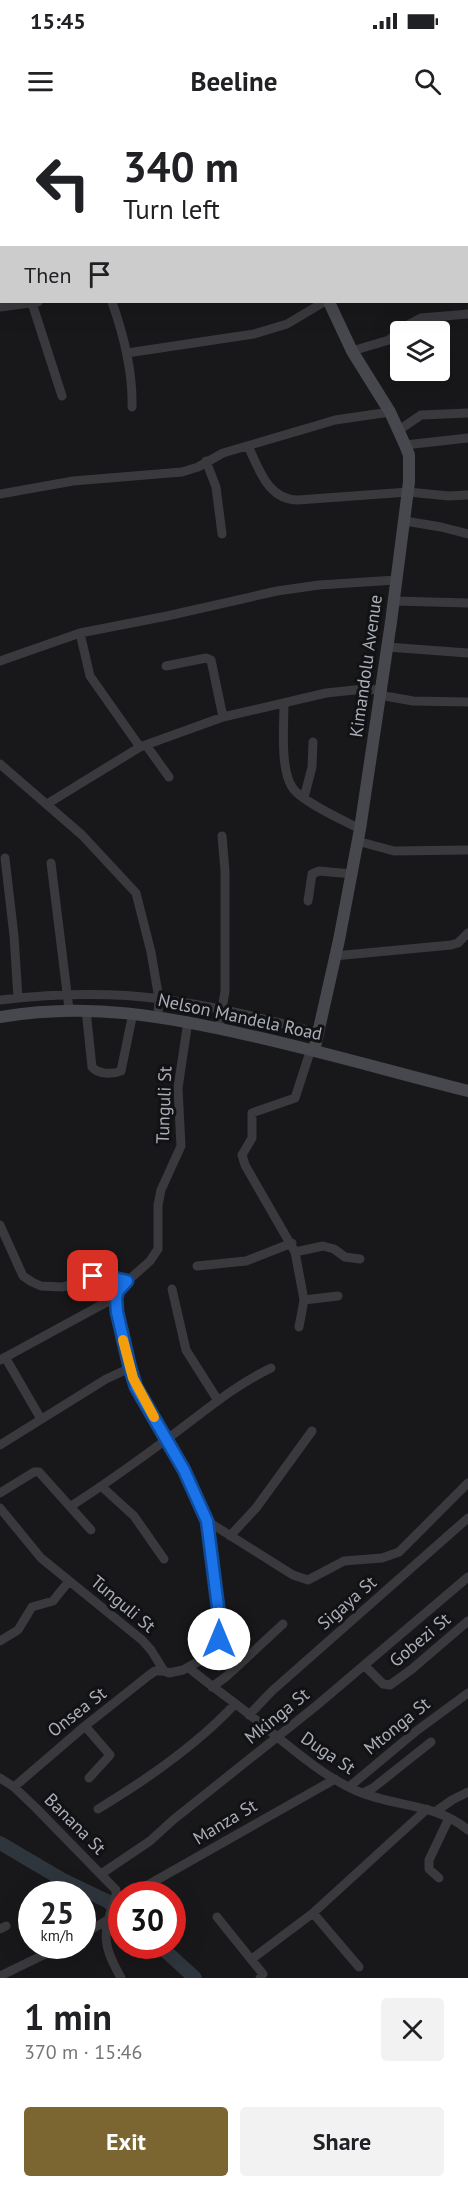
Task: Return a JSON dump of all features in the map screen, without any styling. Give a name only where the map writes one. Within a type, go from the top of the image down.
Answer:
[{"type":"street","points":[[0,307],[28,303]]},
{"type":"street","points":[[35,303],[62,396]]},
{"type":"street","points":[[112,303],[127,353],[132,407]]},
{"type":"street","points":[[127,353],[254,334],[287,324],[324,303]]},
{"type":"street","name":"Kimandolu Avenue","points":[[313,1050],[319,1033],[352,874],[405,521],[409,455],[390,412],[352,351],[327,303]]},
{"type":"street","points":[[352,351],[389,340],[406,326],[421,318],[468,314]]},
{"type":"street","points":[[0,494],[73,481],[182,472],[223,453],[335,420],[390,412]]},
{"type":"street","points":[[399,430],[420,415],[468,413]]},
{"type":"street","points":[[405,445],[468,438]]},
{"type":"street","points":[[248,446],[267,484],[285,498],[298,500],[408,492],[449,496],[468,495]]},
{"type":"street","points":[[206,461],[216,487],[222,534]]},
{"type":"street","points":[[405,521],[441,526],[468,534]]},
{"type":"street","points":[[0,661],[80,633],[277,591],[319,585],[396,580]]},
{"type":"street","points":[[394,601],[468,603]]},
{"type":"street","points":[[80,633],[88,671],[143,746],[169,777]]},
{"type":"street","points":[[387,648],[468,653]]},
{"type":"street","points":[[166,666],[206,658],[211,660],[223,717]]},
{"type":"street","points":[[47,804],[143,746],[223,717],[326,693],[364,689],[413,701],[468,702]]},
{"type":"street","points":[[284,703],[287,775],[295,792],[358,835],[394,851],[468,850]]},
{"type":"street","points":[[304,798],[312,767],[313,742]]},
{"type":"street","points":[[0,764],[82,835],[136,893],[149,943],[159,999],[158,1016]]},
{"type":"street","points":[[219,1028],[224,1009],[225,992],[225,897],[222,836]]},
{"type":"street","points":[[5,858],[15,936],[18,998]]},
{"type":"street","points":[[51,863],[69,1009]]},
{"type":"street","points":[[308,901],[310,877],[315,872],[352,874]]},
{"type":"street","points":[[334,957],[451,945],[458,943],[468,933]]},
{"type":"street","points":[[0,1000],[68,994],[159,999],[224,1009],[319,1033]]},
{"type":"street","name":"Nelson Mandela Road","points":[[0,1017],[69,1009],[158,1016],[313,1050],[468,1091]]},
{"type":"street","points":[[86,1010],[92,1066],[99,1072],[118,1073],[121,1071],[134,1013]]},
{"type":"street","name":"Tunguli St","points":[[116,1298],[118,1291],[150,1261],[158,1249],[160,1190],[181,1146],[177,1094],[188,1021]]},
{"type":"street","points":[[299,1327],[304,1300],[294,1248],[245,1165],[242,1155],[252,1138],[252,1113],[295,1098],[313,1050]]},
{"type":"street","points":[[0,1225],[23,1275],[41,1286],[63,1287],[98,1275],[127,1281]]},
{"type":"street","points":[[196,1266],[246,1261],[294,1248],[323,1246],[345,1257],[360,1259]]},
{"type":"street","points":[[171,1289],[186,1350],[217,1399]]},
{"type":"street","points":[[304,1300],[338,1296]]},
{"type":"street","points":[[40,1419],[2,1359],[116,1298],[130,1368],[140,1393],[207,1521],[220,1630],[219,1639],[211,1652],[188,1667],[178,1672],[164,1671]]},
{"type":"street","points":[[0,1445],[106,1379],[130,1368]]},
{"type":"street","points":[[71,1506],[166,1439],[217,1399],[271,1368]]},
{"type":"street","points":[[230,1536],[256,1508],[312,1431]]},
{"type":"street","points":[[0,1493],[36,1471],[91,1530]]},
{"type":"street","points":[[207,1521],[293,1575],[308,1580],[344,1561],[382,1558],[399,1552],[468,1483]]},
{"type":"street","points":[[101,1486],[134,1516],[164,1559]]},
{"type":"street","name":"Tunguli St","points":[[0,1508],[41,1558],[142,1640],[164,1671]]},
{"type":"street","name":"Sigaya St","points":[[249,1714],[278,1685],[468,1518]]},
{"type":"street","name":"Mkinga St","points":[[101,1874],[150,1841],[365,1666],[468,1577]]},
{"type":"street","points":[[0,1641],[18,1630],[29,1610],[52,1601],[69,1581]]},
{"type":"street","name":"Gobezi St","points":[[365,1666],[383,1684],[390,1685],[468,1620]]},
{"type":"street","points":[[212,1687],[283,1624]]},
{"type":"street","name":"Duga St","points":[[188,1667],[277,1738],[335,1779],[377,1799],[418,1806],[449,1818],[468,1830]]},
{"type":"street","name":"Onsea St","points":[[14,1788],[84,1726],[155,1671],[164,1671]]},
{"type":"street","name":"Mtonga St","points":[[349,1787],[415,1732],[468,1694]]},
{"type":"street","points":[[98,1809],[122,1795],[185,1749],[235,1704]]},
{"type":"street","points":[[84,1726],[110,1755],[89,1778]]},
{"type":"street","points":[[363,1793],[373,1788],[431,1742]]},
{"type":"street","name":"Banana St","points":[[0,1778],[14,1788],[108,1881]]},
{"type":"street","name":"Manza St","points":[[155,1881],[335,1779]]},
{"type":"street","points":[[252,1959],[313,1913],[431,1811],[468,1792]]},
{"type":"street","points":[[439,1878],[429,1869],[429,1860],[449,1818]]},
{"type":"street","points":[[313,1913],[359,1967]]},
{"type":"street","points":[[217,1917],[263,1974],[260,1978]]},
{"type":"street","points":[[108,1926],[105,1941],[108,1951]]},
{"type":"street","points":[[0,1977],[36,1959]]},
{"type":"street","points":[[111,1959],[121,1978]]},
{"type":"waterway","points":[[0,1843],[63,1880],[108,1902]]},
{"type":"waterway","points":[[174,1959],[195,1978]]},
{"type":"slow traffic","points":[[123,1340],[136,1387],[154,1417]]},
{"type":"route","points":[[93,1276],[102,1275],[127,1281],[118,1291],[116,1298],[130,1368],[136,1387],[184,1470],[207,1521],[219,1615],[219,1639]]}]
